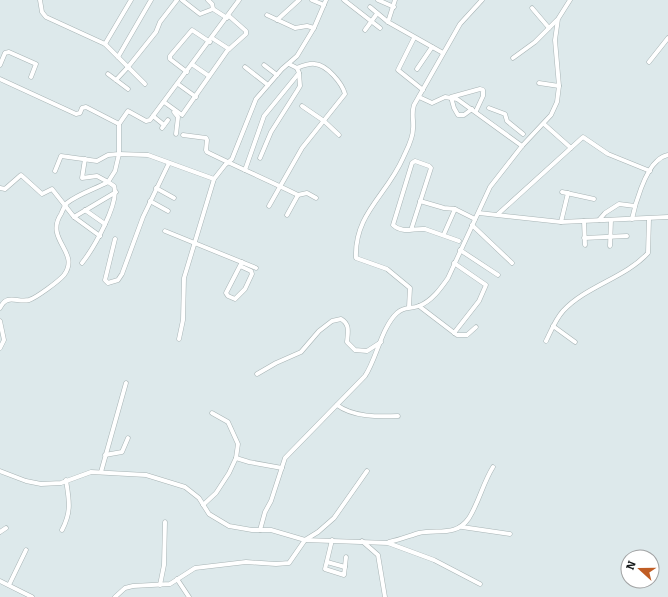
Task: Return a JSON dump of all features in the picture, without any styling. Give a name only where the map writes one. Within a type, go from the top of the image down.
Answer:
[{"type":"street","points":[[40,0],[42,12],[46,17],[105,44],[145,84]]},
{"type":"street","points":[[105,44],[130,0]]},
{"type":"street","points":[[118,56],[149,0]]},
{"type":"street","points":[[116,80],[156,32],[160,22],[177,0]]},
{"type":"street","points":[[182,0],[200,14],[213,9]]},
{"type":"street","points":[[164,103],[182,115],[228,49],[246,33],[228,17],[213,9],[212,4],[208,0]]},
{"type":"street","points":[[0,308],[2,303],[9,299],[30,300],[65,274],[68,256],[55,233],[56,224],[64,207],[69,202],[108,182],[115,171],[120,154],[119,124],[128,111],[146,121],[150,120],[193,65],[239,0]]},
{"type":"street","points":[[277,20],[299,0]]},
{"type":"street","points":[[312,0],[325,2]]},
{"type":"street","points":[[319,0],[325,2]]},
{"type":"street","points":[[344,0],[380,28]]},
{"type":"street","points":[[378,0],[394,7]]},
{"type":"street","points":[[388,22],[395,0]]},
{"type":"street","points":[[409,307],[410,288],[387,269],[358,259],[356,255],[359,232],[368,211],[380,197],[403,160],[412,136],[411,113],[419,97],[460,24],[482,0]]},
{"type":"street","points":[[512,58],[535,42],[558,19],[570,0]]},
{"type":"street","points":[[179,339],[183,320],[184,278],[214,179],[232,159],[252,105],[277,75],[297,56],[314,28],[325,2]]},
{"type":"street","points":[[370,6],[388,22],[443,53]]},
{"type":"street","points":[[532,8],[549,28]]},
{"type":"street","points":[[267,15],[295,28],[307,26],[314,28]]},
{"type":"street","points":[[365,30],[376,16]]},
{"type":"street","points":[[260,530],[265,512],[271,502],[285,458],[290,451],[365,376],[374,360],[392,317],[402,308],[418,306],[440,289],[448,278],[490,187],[522,146],[551,115],[557,102],[559,86],[555,40],[558,19]]},
{"type":"street","points":[[187,72],[170,59],[170,56],[192,30],[228,49]]},
{"type":"street","points":[[414,38],[398,70],[423,90]]},
{"type":"street","points":[[649,62],[668,38]]},
{"type":"street","points":[[417,69],[430,46]]},
{"type":"street","points":[[0,50],[5,53],[9,52],[36,64],[31,78]]},
{"type":"street","points":[[0,65],[5,53]]},
{"type":"street","points":[[260,158],[271,132],[300,86],[297,68],[289,64]]},
{"type":"street","points":[[269,206],[302,148],[344,97],[343,88],[331,74],[320,65],[311,64],[297,68]]},
{"type":"street","points":[[193,65],[208,76]]},
{"type":"street","points":[[264,65],[277,75]]},
{"type":"street","points":[[245,67],[268,85]]},
{"type":"street","points":[[245,170],[264,116],[299,73]]},
{"type":"street","points":[[108,74],[128,89]]},
{"type":"street","points":[[0,78],[76,114],[80,113],[82,108],[86,107],[119,124]]},
{"type":"street","points":[[539,83],[559,86]]},
{"type":"street","points":[[178,84],[196,97]]},
{"type":"street","points":[[419,97],[432,103],[445,97],[451,97],[480,89],[483,90],[483,96],[474,110],[464,115],[458,115],[451,97]]},
{"type":"street","points":[[451,97],[474,110],[522,146]]},
{"type":"street","points":[[164,103],[177,115],[176,134]]},
{"type":"street","points":[[302,106],[324,121],[338,135]]},
{"type":"street","points":[[489,108],[505,114],[508,122],[523,134]]},
{"type":"street","points":[[153,116],[163,127],[168,120]]},
{"type":"street","points":[[502,130],[508,122]]},
{"type":"street","points":[[544,124],[571,148]]},
{"type":"street","points":[[183,135],[206,138],[208,140],[206,151],[298,195],[307,193],[316,198]]},
{"type":"street","points":[[498,214],[583,137],[608,154],[650,171]]},
{"type":"street","points":[[55,171],[62,156],[97,161],[108,155],[148,155],[214,179]]},
{"type":"street","points":[[632,219],[635,206],[650,171],[657,160],[668,155]]},
{"type":"street","points":[[82,264],[100,236],[116,192],[114,186],[97,176],[82,178],[85,159]]},
{"type":"street","points":[[411,230],[431,167],[415,161],[412,163],[393,223],[394,226],[403,230],[411,230],[425,228],[459,241]]},
{"type":"street","points":[[115,239],[105,280],[108,283],[118,280],[122,274],[143,217],[169,163]]},
{"type":"street","points":[[0,188],[5,189],[19,176],[23,176],[42,194],[50,189],[54,190],[64,207],[100,236]]},
{"type":"street","points":[[156,188],[174,198]]},
{"type":"street","points":[[74,216],[116,192]]},
{"type":"street","points":[[562,192],[594,199]]},
{"type":"street","points":[[561,222],[568,193]]},
{"type":"street","points":[[287,215],[298,195]]},
{"type":"street","points":[[150,201],[168,211]]},
{"type":"street","points":[[420,201],[444,208],[455,209],[475,219]]},
{"type":"street","points":[[599,220],[605,213],[619,204],[635,206]]},
{"type":"street","points":[[444,234],[455,209]]},
{"type":"street","points":[[85,210],[105,224]]},
{"type":"street","points":[[479,213],[561,222],[668,217]]},
{"type":"street","points":[[546,341],[562,312],[569,306],[638,263],[648,253],[649,219]]},
{"type":"street","points":[[610,246],[611,220]]},
{"type":"street","points":[[584,221],[585,245]]},
{"type":"street","points":[[472,225],[512,263]]},
{"type":"street","points":[[165,231],[241,264],[256,268]]},
{"type":"street","points":[[584,238],[627,236]]},
{"type":"street","points":[[460,250],[498,275]]},
{"type":"street","points":[[454,263],[486,285],[479,301],[454,333]]},
{"type":"street","points":[[241,264],[251,271],[252,274],[245,289],[235,299],[226,293],[241,264]]},
{"type":"street","points":[[418,306],[460,336],[467,335],[476,328]]},
{"type":"street","points":[[257,374],[276,363],[301,352],[318,331],[332,321],[341,319],[345,321],[349,329],[347,342],[355,350],[366,351],[381,342]]},
{"type":"street","points":[[0,321],[4,340],[0,348]]},
{"type":"street","points":[[553,326],[575,342]]},
{"type":"street","points":[[101,472],[126,383]]},
{"type":"street","points":[[336,405],[347,412],[384,417],[398,416]]},
{"type":"street","points":[[204,505],[216,493],[229,473],[236,458],[238,444],[230,424],[212,413]]},
{"type":"street","points":[[105,455],[122,452],[128,438]]},
{"type":"street","points":[[236,458],[256,464],[282,468]]},
{"type":"street","points":[[0,471],[26,481],[41,484],[61,483],[91,472],[146,475],[180,484],[199,498],[208,514],[229,526],[278,532],[305,540],[388,542],[420,533],[452,532],[462,527],[470,517],[486,479],[493,467]]},
{"type":"street","points":[[115,597],[125,588],[133,586],[170,584],[195,568],[233,565],[246,562],[285,565],[289,563],[305,540],[318,532],[334,518],[367,471]]},
{"type":"street","points":[[62,530],[68,519],[70,509],[66,480]]},
{"type":"street","points":[[160,585],[164,565],[165,522]]},
{"type":"street","points":[[462,527],[510,534]]},
{"type":"street","points":[[0,532],[6,528]]},
{"type":"street","points":[[332,540],[325,569],[343,575],[346,556]]},
{"type":"street","points":[[361,541],[378,555],[385,597]]},
{"type":"street","points":[[388,542],[434,560],[480,584]]},
{"type":"street","points":[[9,585],[26,550]]},
{"type":"street","points":[[327,562],[345,567]]},
{"type":"street","points":[[177,579],[189,597]]},
{"type":"street","points":[[0,581],[32,597]]}]
